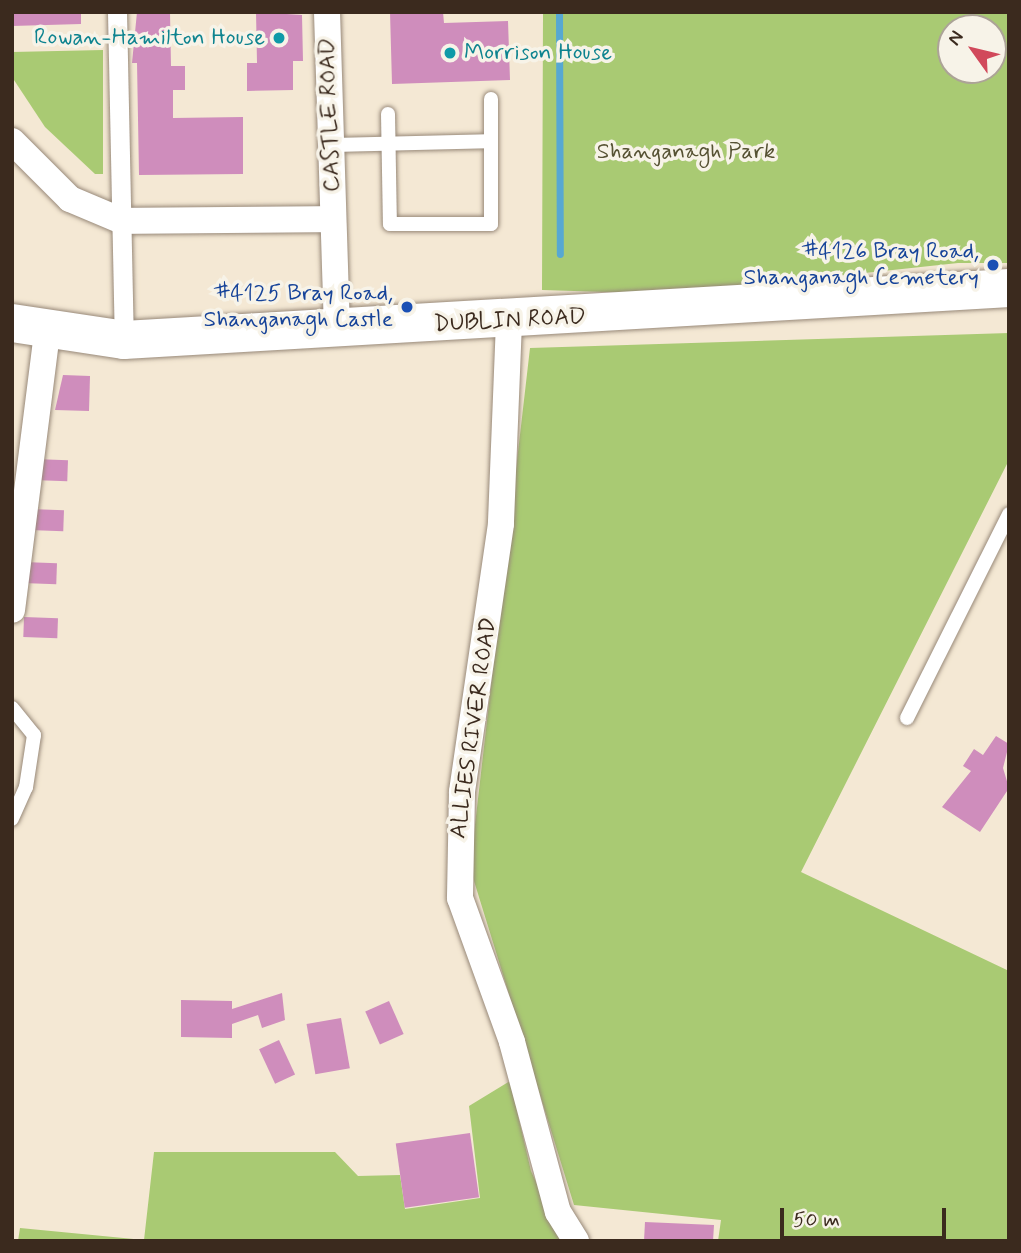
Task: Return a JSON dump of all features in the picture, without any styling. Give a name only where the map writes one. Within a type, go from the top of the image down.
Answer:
[{"type":"main road","name":"DUBLIN ROAD","points":[[30,327],[124,340],[509,322],[1009,288]]},
{"type":"street","points":[[117,12],[124,340]]},
{"type":"street","name":"CASTLE ROAD","points":[[327,12],[337,329]]},
{"type":"street","points":[[12,141],[70,200],[122,220],[333,219]]},
{"type":"street","name":"ALLIES RIVER ROAD","points":[[509,322],[502,524],[462,792],[460,898],[512,1042],[558,1212],[576,1241]]},
{"type":"street","points":[[12,610],[30,327]]},
{"type":"lane","points":[[387,114],[390,224],[491,224],[491,99]]},
{"type":"lane","points":[[330,145],[491,141]]},
{"type":"lane","points":[[908,718],[1009,514]]},
{"type":"lane","points":[[12,708],[34,735],[26,787],[12,819]]},
{"type":"green space","name":"Shanganagh Park","points":[[543,12],[1009,12],[1009,263],[958,263],[670,294],[542,290]]},
{"type":"green space","points":[[103,50],[103,174],[95,174],[45,127],[12,77],[12,52]]},
{"type":"green space","points":[[1009,333],[1009,460],[801,872],[1009,971],[1009,1241],[718,1241],[721,1220],[574,1205],[470,868],[530,348]]},
{"type":"green space","points":[[510,1081],[531,1171],[563,1241],[18,1241],[20,1228],[144,1240],[154,1152],[335,1152],[358,1176],[400,1175],[405,1209],[480,1198],[469,1106]]},
{"type":"building","points":[[12,12],[81,12],[81,24],[12,26]]},
{"type":"building","points":[[137,12],[170,12],[171,66],[185,66],[185,90],[173,90],[173,118],[243,117],[243,174],[139,175],[137,63],[132,63]]},
{"type":"building","name":"Rowan-Hamilton House","points":[[256,12],[302,15],[303,61],[293,61],[293,90],[247,91],[247,63],[257,63]]},
{"type":"building","name":"Morrison House","points":[[390,12],[443,12],[444,23],[508,21],[510,80],[392,84]]},
{"type":"building","points":[[63,375],[90,376],[89,411],[55,410]]},
{"type":"building","points":[[34,459],[68,460],[67,481],[33,480]]},
{"type":"building","points":[[30,509],[64,510],[63,531],[29,530]]},
{"type":"building","points":[[23,562],[57,563],[56,584],[22,583]]},
{"type":"building","points":[[24,617],[58,618],[57,638],[23,637]]},
{"type":"building","points":[[996,736],[1009,744],[1003,768],[1009,788],[980,832],[942,807],[971,771],[963,766],[974,749],[983,755]]},
{"type":"building","points":[[282,993],[285,1020],[262,1028],[258,1015],[232,1024],[232,1038],[181,1037],[181,1000],[232,1001],[232,1009]]},
{"type":"building","points":[[389,1001],[404,1034],[380,1044],[365,1012]]},
{"type":"building","points":[[341,1018],[350,1068],[315,1074],[307,1024]]},
{"type":"building","points":[[279,1040],[295,1074],[275,1084],[259,1049]]},
{"type":"building","points":[[470,1133],[479,1197],[405,1208],[396,1143]]},
{"type":"building","points":[[645,1222],[714,1225],[713,1241],[644,1241]]},
{"type":"waterway","points":[[559,12],[560,254]]},
{"type":"place","name":"Rowan-Hamilton House","points":[[279,38]]},
{"type":"place","name":"Morrison House","points":[[450,53]]},
{"type":"place","name":"#4126 Bray Road, Shanganagh Cemetery","points":[[993,265]]},
{"type":"place","name":"#4125 Bray Road, Shanganagh Castle","points":[[407,307]]}]
